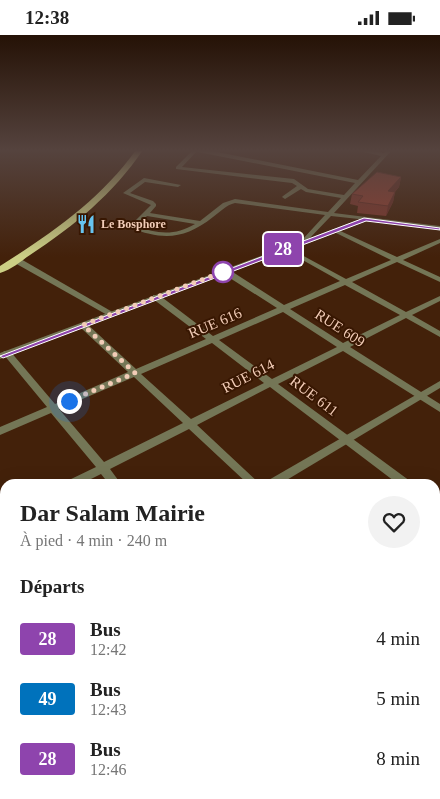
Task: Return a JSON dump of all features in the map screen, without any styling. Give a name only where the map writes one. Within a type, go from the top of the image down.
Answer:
[{"type":"highway","points":[[0,270],[46,241],[89,207],[109,186]]},
{"type":"street","points":[[136,186],[126,193],[154,205],[132,227],[176,235],[183,234],[202,223],[226,203],[235,201],[440,228]]},
{"type":"street","points":[[285,197],[297,186]]},
{"type":"street","points":[[301,186],[344,197]]},
{"type":"street","points":[[305,241],[355,186]]},
{"type":"street","points":[[146,213],[202,223]]},
{"type":"street","points":[[112,479],[53,409],[3,355],[366,219]]},
{"type":"street","points":[[334,230],[440,280]]},
{"type":"street","name":"RUE 616","points":[[0,431],[440,241]]},
{"type":"street","points":[[285,248],[440,334]]},
{"type":"street","points":[[16,260],[112,314]]},
{"type":"street","name":"RUE 609","points":[[225,271],[440,409]]},
{"type":"street","name":"RUE 611","points":[[156,297],[399,479]]},
{"type":"street","name":"RUE 614","points":[[81,479],[440,298]]},
{"type":"street","points":[[83,325],[250,479]]},
{"type":"street","points":[[279,479],[440,384]]},
{"type":"building","points":[[361,186],[393,186],[388,191],[395,192],[388,206],[358,202],[363,196],[352,194]]},
{"type":"bus line","name":"28","points":[[0,356],[366,219],[440,228]]},
{"type":"place","name":"Le Bosphore","points":[[86,224]]},
{"type":"route","points":[[69,401],[135,373],[83,325],[225,271],[223,272]]}]
